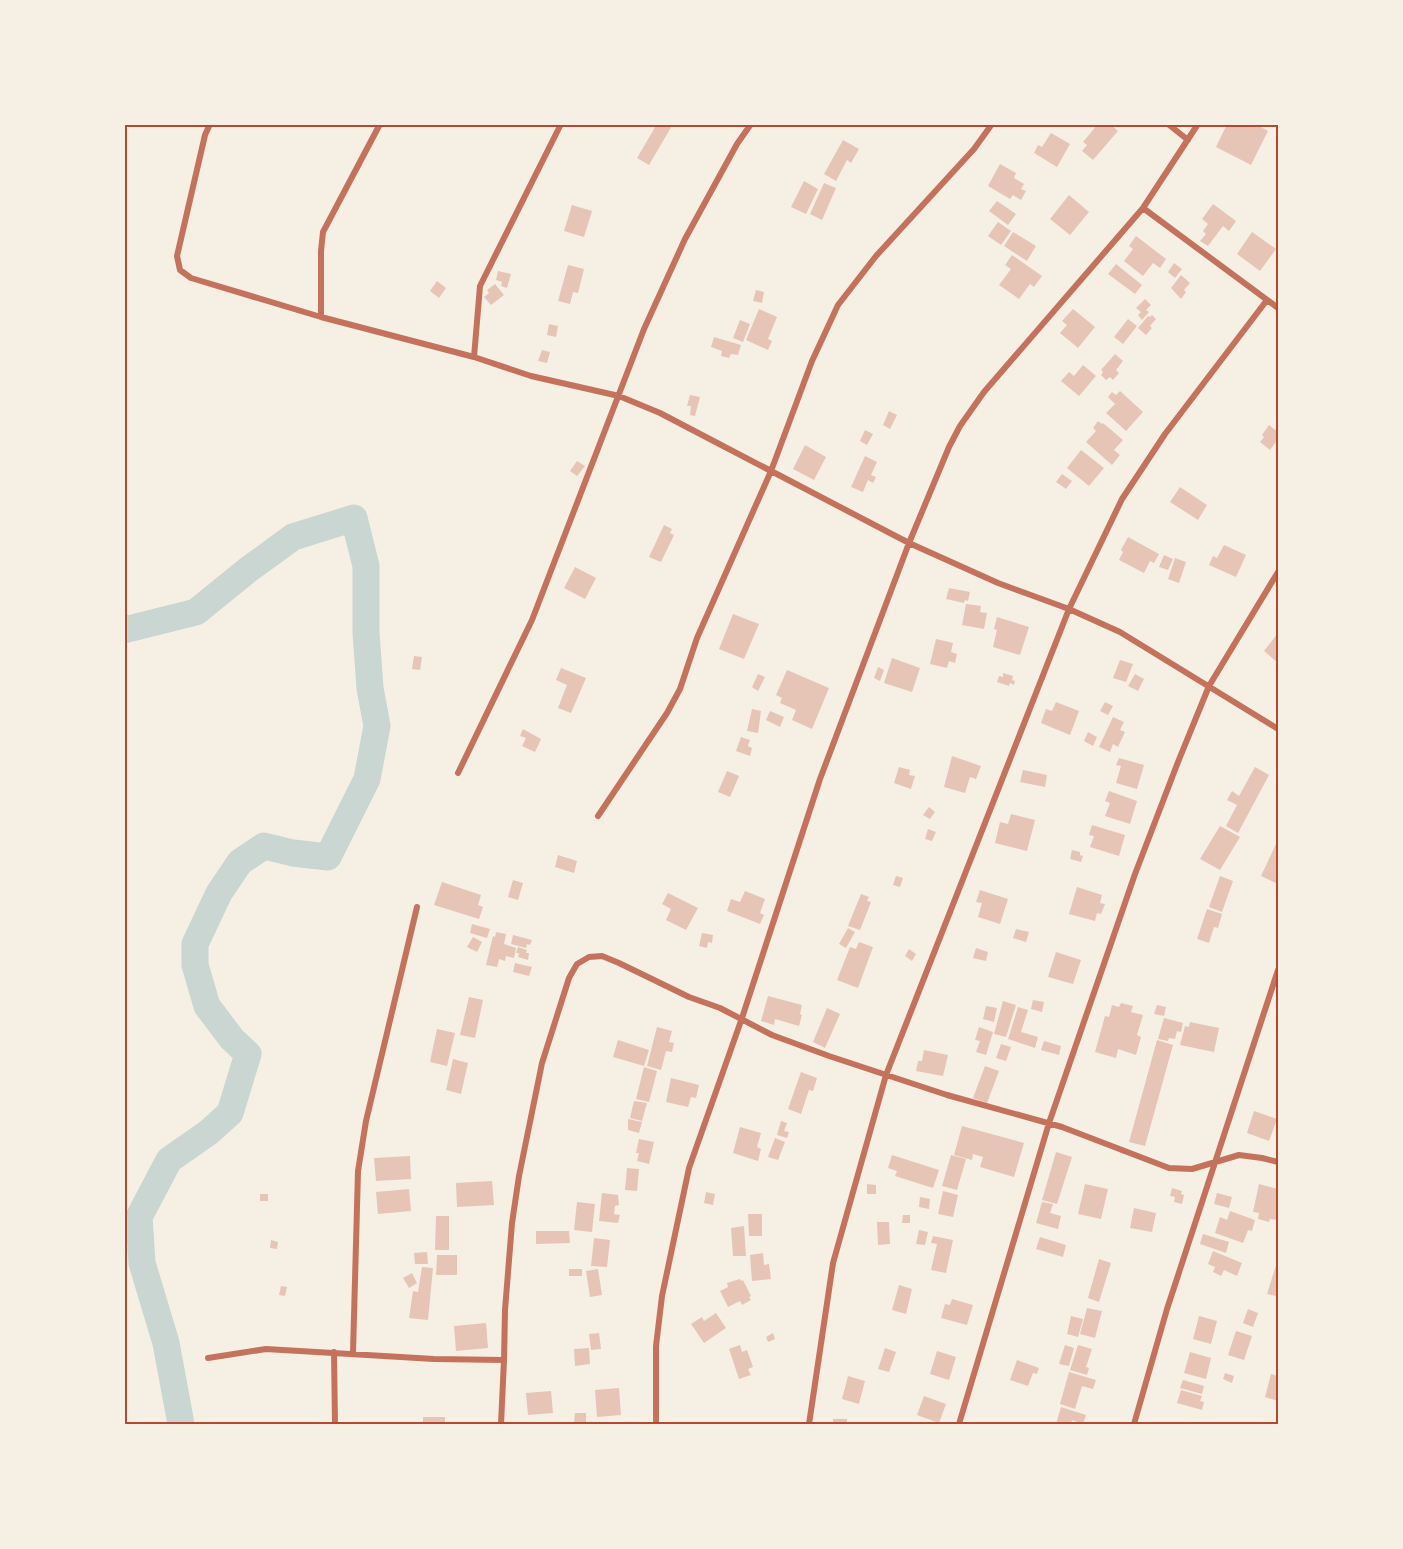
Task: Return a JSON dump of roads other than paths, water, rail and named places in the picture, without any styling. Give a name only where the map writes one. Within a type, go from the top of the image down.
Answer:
[{"type":"street","points":[[210,124],[205,135],[177,256],[180,270],[191,278],[321,317],[474,357],[531,376],[619,396],[660,412],[909,543],[998,583],[1069,609],[1120,632],[1278,729]]},
{"type":"street","points":[[321,317],[323,232],[380,124]]},
{"type":"street","points":[[474,357],[480,286],[561,124]]},
{"type":"street","points":[[458,773],[532,620],[644,329],[685,239],[736,144],[751,124]]},
{"type":"street","points":[[598,816],[667,713],[680,689],[697,638],[771,471],[812,361],[838,305],[876,256],[974,149],[992,124]]},
{"type":"street","points":[[1168,124],[1188,140]]},
{"type":"street","points":[[656,1425],[656,1346],[661,1306],[689,1168],[742,1018],[820,779],[909,543],[960,426],[984,392],[1143,208],[1198,124]]},
{"type":"street","points":[[1143,208],[1278,308]]},
{"type":"street","points":[[809,1425],[833,1263],[886,1075],[1069,609],[1128,490],[1165,434],[1267,300]]},
{"type":"street","points":[[959,1425],[1049,1123],[1136,874],[1209,686],[1278,572]]},
{"type":"street","points":[[353,1353],[358,1171],[366,1121],[417,907]]},
{"type":"street","points":[[501,1425],[508,1274],[519,1176],[542,1063],[569,978],[578,964],[589,957],[602,956],[689,997],[742,1018],[772,1035],[947,1095],[1049,1123],[1169,1168],[1192,1169],[1239,1155],[1278,1162]]},
{"type":"street","points":[[1134,1425],[1167,1309],[1278,970]]},
{"type":"street","points":[[208,1359],[266,1349],[434,1359],[504,1360]]},
{"type":"street","points":[[334,1352],[335,1425]]},
{"type":"waterway","points":[[124,630],[196,612],[293,537],[354,518],[366,566],[366,633],[370,688],[377,726],[367,779],[328,857],[293,853],[264,846],[240,862],[219,893],[195,944],[195,965],[207,1006],[232,1039],[248,1054],[230,1113],[209,1132],[169,1160],[139,1217],[142,1263],[166,1343],[181,1424]]}]
